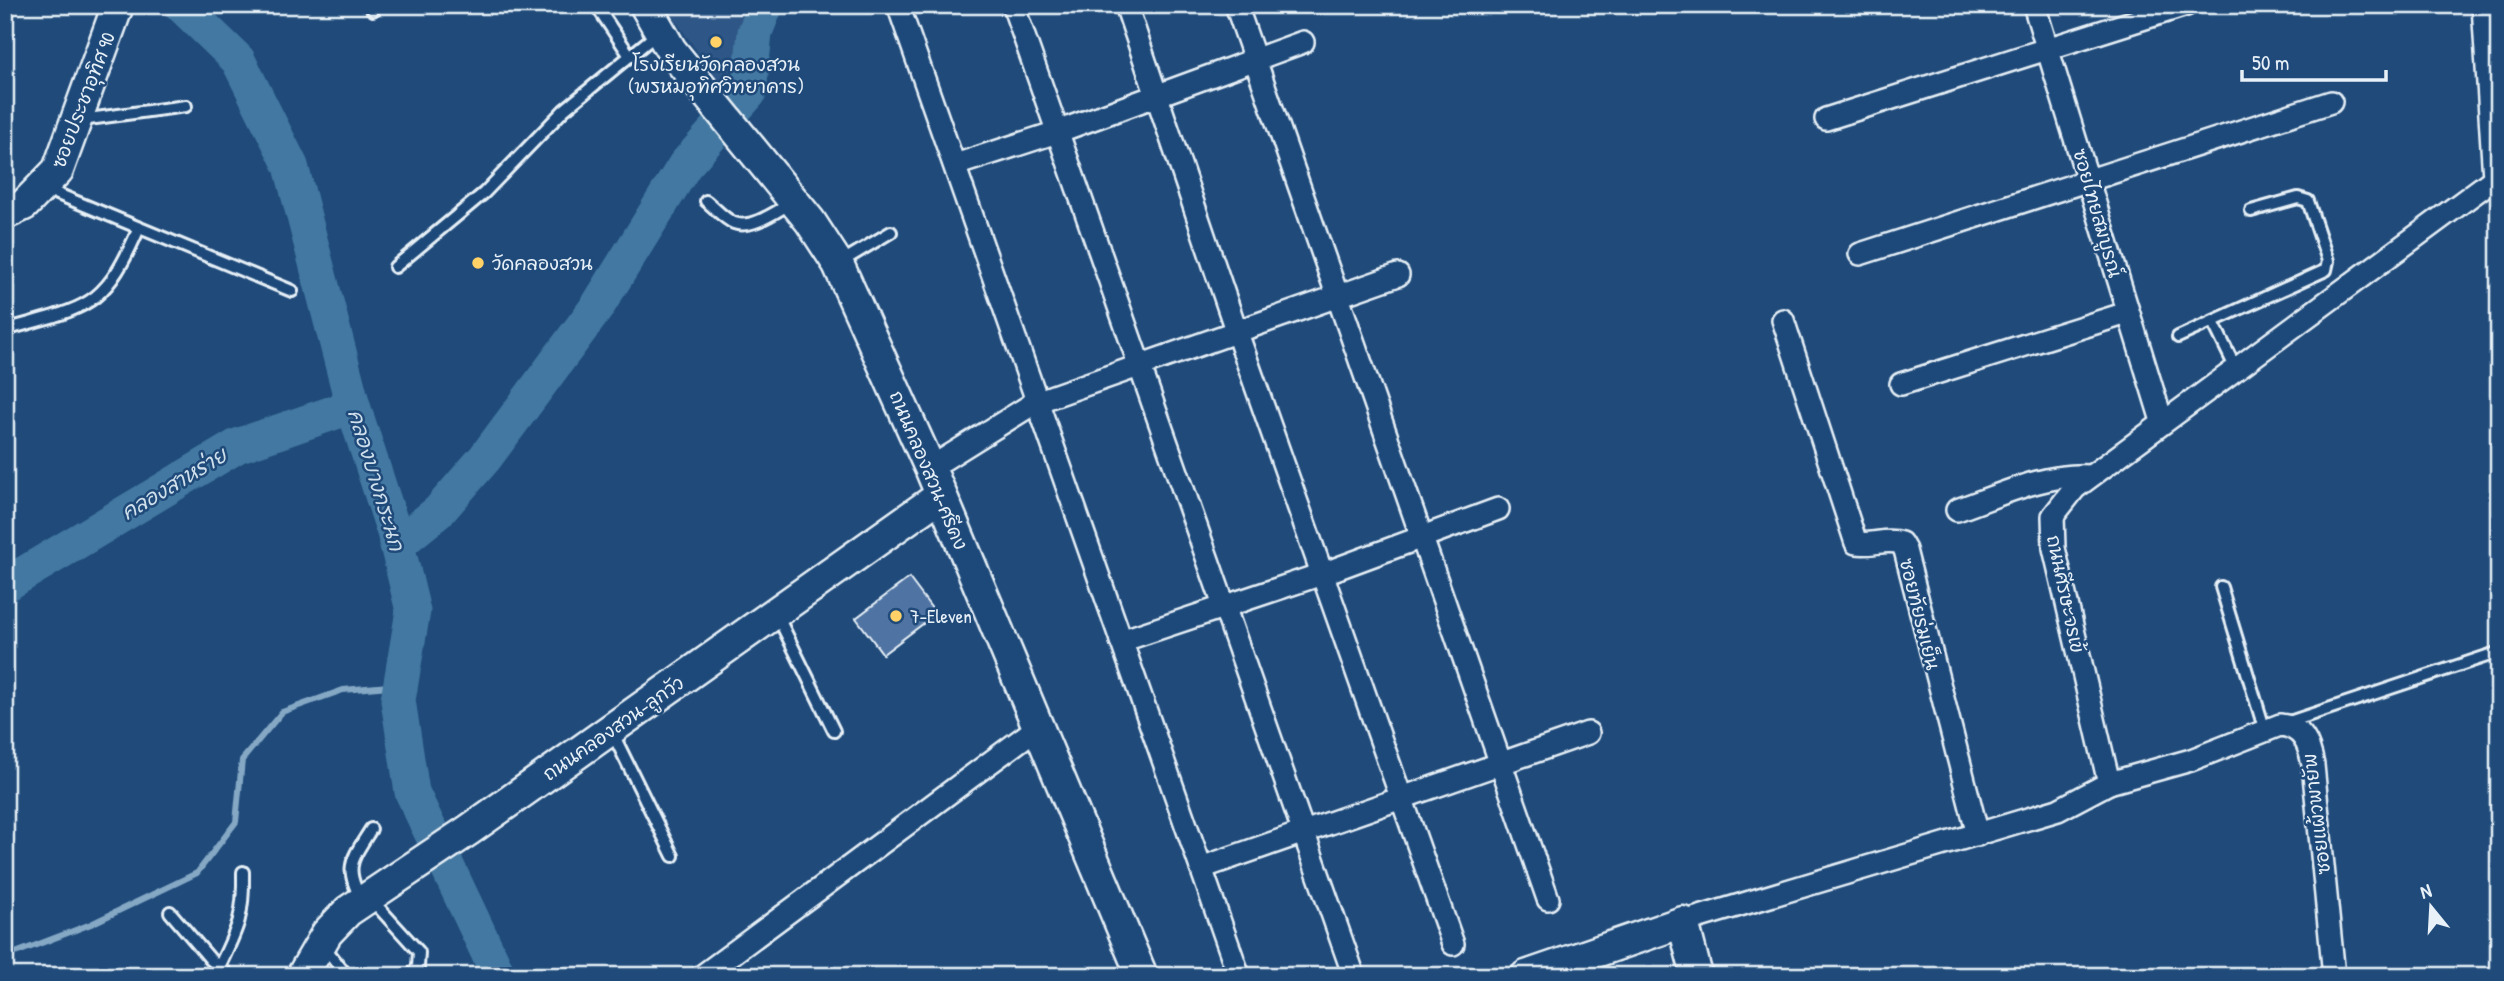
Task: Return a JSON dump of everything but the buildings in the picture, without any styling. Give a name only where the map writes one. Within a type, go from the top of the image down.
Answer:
[{"type":"street","name":"ซอยประชาอุทิศ 90","points":[[5,214],[24,205],[58,170],[118,5]]},
{"type":"street","name":"ถนนคลองสวน-ศรีคง","points":[[645,5],[671,50],[794,201],[838,264],[935,482],[1142,976]]},
{"type":"street","points":[[898,5],[1239,976]]},
{"type":"street","points":[[1013,5],[1354,976]]},
{"type":"street","points":[[1126,5],[1236,330],[1453,944]]},
{"type":"street","points":[[1236,5],[1548,899]]},
{"type":"street","name":"ซอยไทยสมบูรณ์","points":[[2034,5],[2162,421]]},
{"type":"street","points":[[1826,119],[2186,5]]},
{"type":"street","points":[[2483,5],[2497,176]]},
{"type":"street","points":[[955,165],[1157,96],[1303,42]]},
{"type":"street","points":[[1860,254],[2331,102]]},
{"type":"street","name":"ถนนศีรษะจรเข้","points":[[2109,783],[2052,530],[2053,516],[2062,502],[2090,477],[2162,421],[2497,176]]},
{"type":"street","points":[[935,482],[1037,402],[1398,275]]},
{"type":"street","points":[[1901,384],[2127,313]]},
{"type":"street","name":"ซอยทัยร่มเย็น","points":[[1783,320],[1856,543],[1867,545],[1891,540],[1901,543],[1905,550],[1978,835]]},
{"type":"street","points":[[1957,510],[2044,480],[2070,475],[2090,477]]},
{"type":"street","name":"ถนนคลองสวน-ลูกวัว","points":[[302,976],[321,943],[348,911],[469,830],[776,612],[935,482]]},
{"type":"street","points":[[1121,642],[1322,574],[1498,509]]},
{"type":"street","name":"ซอยแผ้วพายัพ","points":[[2272,728],[2292,726],[2310,750],[2334,976]]},
{"type":"street","points":[[702,976],[1038,727]]},
{"type":"street","points":[[1526,976],[1683,922],[2058,810],[2109,783],[2191,760],[2272,728]]},
{"type":"street","points":[[1201,868],[1588,733]]},
{"type":"street","points":[[1683,922],[1697,976]]},
{"type":"lane","points":[[596,5],[630,57]]},
{"type":"lane","points":[[395,267],[484,193],[564,110],[660,32]]},
{"type":"lane","points":[[78,120],[186,106]]},
{"type":"lane","points":[[43,188],[292,291]]},
{"type":"lane","points":[[2178,337],[2326,270],[2328,261],[2308,201],[2298,198],[2251,211]]},
{"type":"lane","points":[[706,201],[734,223],[742,224],[758,220],[794,201]]},
{"type":"lane","points":[[5,330],[86,306],[103,293],[124,263],[139,228]]},
{"type":"lane","points":[[838,264],[891,232]]},
{"type":"lane","points":[[2213,322],[2236,369]]},
{"type":"lane","points":[[2221,586],[2272,728],[2499,652]]},
{"type":"lane","points":[[776,612],[834,731]]},
{"type":"lane","points":[[611,729],[673,856]]},
{"type":"lane","points":[[372,828],[351,862],[349,872],[366,900],[419,952],[418,967],[410,976]]},
{"type":"lane","points":[[219,967],[238,929],[244,907],[243,872]]},
{"type":"lane","points":[[170,912],[230,976]]},
{"type":"lane","points":[[321,943],[347,976]]},
{"type":"shaded area","name":"โรงเรียนวัดคลองสวน (พรหมอุทิศวิทยาคาร)","points":[[667,5],[751,5],[724,89],[673,17]]},
{"type":"waterway","name":"คลองบางกระนก","points":[[181,5],[238,60],[291,166],[353,406],[394,532],[413,611],[398,700],[412,792],[499,976]]},
{"type":"waterway","points":[[397,545],[439,511],[485,458],[597,307],[685,165],[749,93],[755,32],[766,5]]},
{"type":"waterway","name":"คลองสาหร่าย","points":[[5,585],[237,446],[353,406]]},
{"type":"waterway","points":[[5,957],[91,924],[197,873],[236,822],[242,760],[282,712],[343,690],[401,685]]},
{"type":"place","name":"โรงเรียนวัดคลองสวน (พรหมอุทิศวิทยาคาร)","points":[[716,42]]},
{"type":"place","name":"วัดคลองสวน","points":[[478,263]]},
{"type":"place","name":"7-Eleven","points":[[896,616]]}]
